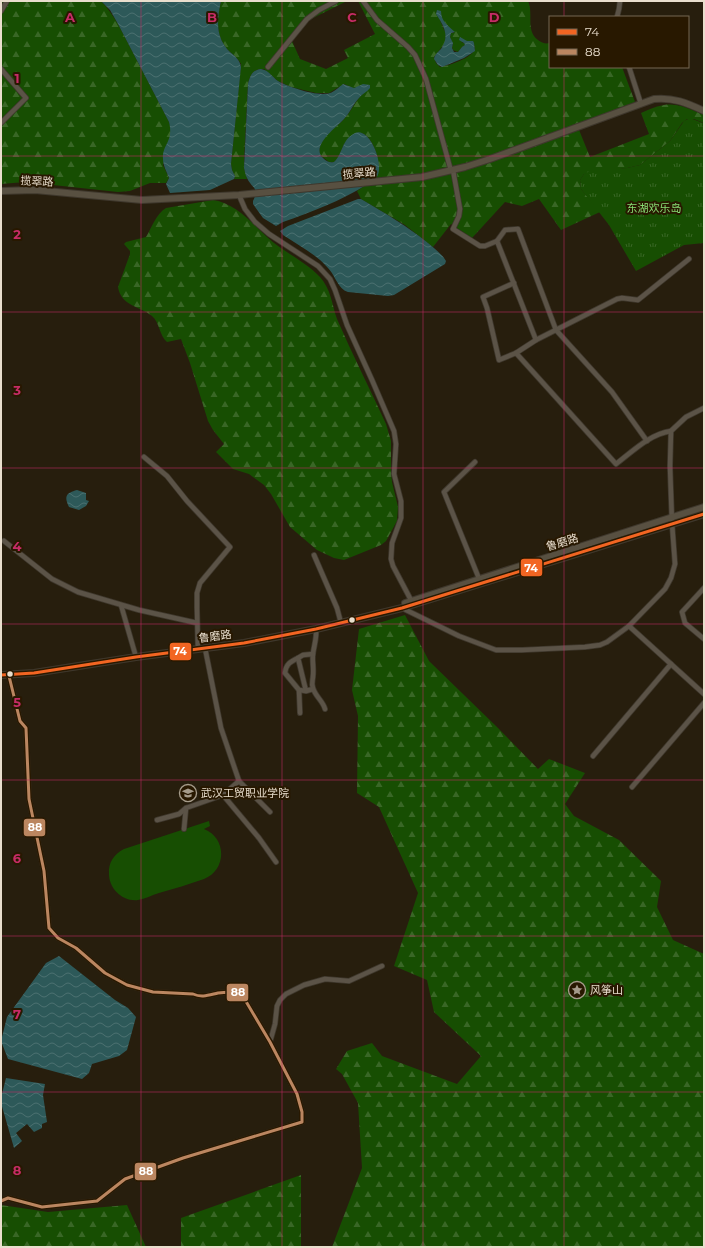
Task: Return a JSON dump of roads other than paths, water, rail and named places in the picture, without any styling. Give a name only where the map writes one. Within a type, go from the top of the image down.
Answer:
[{"type":"street","points":[[1,11],[7,1]]},
{"type":"street","points":[[268,68],[307,19],[319,10],[336,1]]},
{"type":"street","points":[[363,1],[383,25],[408,46],[415,55],[426,78],[452,171],[460,208],[459,216],[453,229],[480,246],[497,241],[505,230],[518,229],[556,330],[612,392],[647,441]]},
{"type":"street","points":[[617,16],[620,9],[620,1]]},
{"type":"street","points":[[629,68],[641,104]]},
{"type":"street","points":[[1,69],[26,98],[1,124]]},
{"type":"street","name":"揽翠路","points":[[1,191],[35,190],[142,200],[239,195],[422,177],[452,171],[490,159],[654,99],[672,99],[686,102],[704,110]]},
{"type":"street","points":[[239,195],[249,216],[257,225],[318,266],[327,276],[335,290],[346,325],[394,431],[396,444],[394,474],[401,501],[401,518],[392,543],[391,559],[393,566],[412,602]]},
{"type":"street","points":[[497,241],[536,340]]},
{"type":"street","points":[[514,284],[483,297],[499,360],[516,353],[536,340],[617,299],[622,298],[638,300],[689,259]]},
{"type":"street","points":[[516,353],[616,464],[647,441],[660,434],[671,431],[686,417],[704,408]]},
{"type":"street","points":[[402,608],[460,636],[496,650],[585,648],[600,645],[617,635],[629,626],[665,589],[671,578],[675,564],[670,466],[671,431]]},
{"type":"street","points":[[144,457],[167,476],[187,501],[230,547],[215,566],[201,580],[197,593],[197,623],[221,728],[239,781],[270,812]]},
{"type":"street","points":[[475,462],[444,492],[480,581]]},
{"type":"street","name":"鲁磨路","points":[[1,675],[9,676],[34,673],[244,642],[341,623],[382,612],[672,520],[704,506]]},
{"type":"street","name":"鲁磨路","points":[[672,520],[704,514]]},
{"type":"street","points":[[2,541],[52,579],[78,592],[139,610],[197,623]]},
{"type":"street","points":[[314,555],[337,608],[341,623]]},
{"type":"street","points":[[704,588],[682,612],[685,623],[704,639]]},
{"type":"street","name":"鲁磨路","points":[[382,612],[402,608],[412,602]]},
{"type":"street","points":[[121,605],[136,657]]},
{"type":"street","points":[[629,626],[704,694]]},
{"type":"street","points":[[316,629],[317,638],[313,654],[312,682],[313,689],[323,702],[325,709]]},
{"type":"street","points":[[300,713],[299,690],[285,673],[286,667],[289,663],[303,655],[313,654]]},
{"type":"street","points":[[298,658],[306,691]]},
{"type":"street","points":[[594,756],[671,664]]},
{"type":"street","points":[[1,1201],[8,1198],[42,1207],[97,1201],[125,1180],[183,1158],[302,1122],[302,1112],[297,1094],[270,1042],[240,993],[220,992],[208,996],[198,996],[193,994],[153,992],[139,989],[127,985],[105,973],[76,948],[52,933],[48,924],[44,871],[29,799],[26,728],[20,721],[9,676]]},
{"type":"street","points":[[299,690],[306,691],[313,689]]},
{"type":"street","points":[[632,787],[704,703]]},
{"type":"street","points":[[157,820],[179,814],[186,808],[223,795],[239,781]]},
{"type":"street","points":[[223,795],[259,838],[276,862]]},
{"type":"street","points":[[184,829],[186,808]]},
{"type":"street","points":[[270,1042],[275,1024],[277,1006],[286,994],[304,985],[324,979],[349,981],[382,966]]},
{"type":"water","points":[[101,1],[221,1],[218,28],[225,46],[237,58],[241,67],[231,164],[235,176],[234,179],[210,190],[170,193],[166,184],[169,178],[164,167],[163,159],[164,150],[170,134],[169,122],[118,24],[110,10]]},
{"type":"water","points":[[437,10],[441,11],[441,15],[447,25],[455,32],[451,33],[450,37],[453,43],[452,48],[454,52],[458,52],[465,45],[459,40],[460,37],[467,41],[473,41],[475,51],[464,58],[442,67],[438,65],[434,59],[445,40],[445,31],[436,14]]},
{"type":"water","points":[[261,69],[266,71],[278,81],[311,93],[325,94],[335,91],[343,84],[354,88],[363,84],[370,85],[370,88],[357,100],[346,117],[322,142],[320,153],[326,160],[334,162],[347,139],[355,133],[361,132],[371,141],[378,157],[379,173],[375,179],[357,191],[336,201],[276,226],[263,218],[253,204],[256,193],[246,177],[244,168],[248,84],[252,74]]},
{"type":"water","points":[[361,199],[404,225],[436,249],[446,261],[445,264],[394,295],[388,296],[348,292],[339,285],[323,263],[283,235],[280,231],[288,226]]},
{"type":"water","points":[[77,490],[86,493],[86,500],[89,501],[86,506],[79,510],[69,507],[66,498],[70,492]]},
{"type":"water","points":[[59,956],[115,1000],[128,1008],[136,1017],[127,1050],[119,1056],[92,1064],[89,1073],[82,1079],[8,1059],[1,1041],[7,1017],[46,963]]},
{"type":"water","points":[[6,1078],[45,1084],[43,1095],[47,1122],[42,1124],[42,1128],[34,1132],[27,1124],[16,1133],[22,1141],[14,1148],[1,1103]]},
{"type":"place","name":"武汉工贸职业学院","points":[[188,793]]},
{"type":"place","name":"风筝山","points":[[577,990]]},
{"type":"park label","name":"东湖欢乐岛","points":[[654,208]]}]
